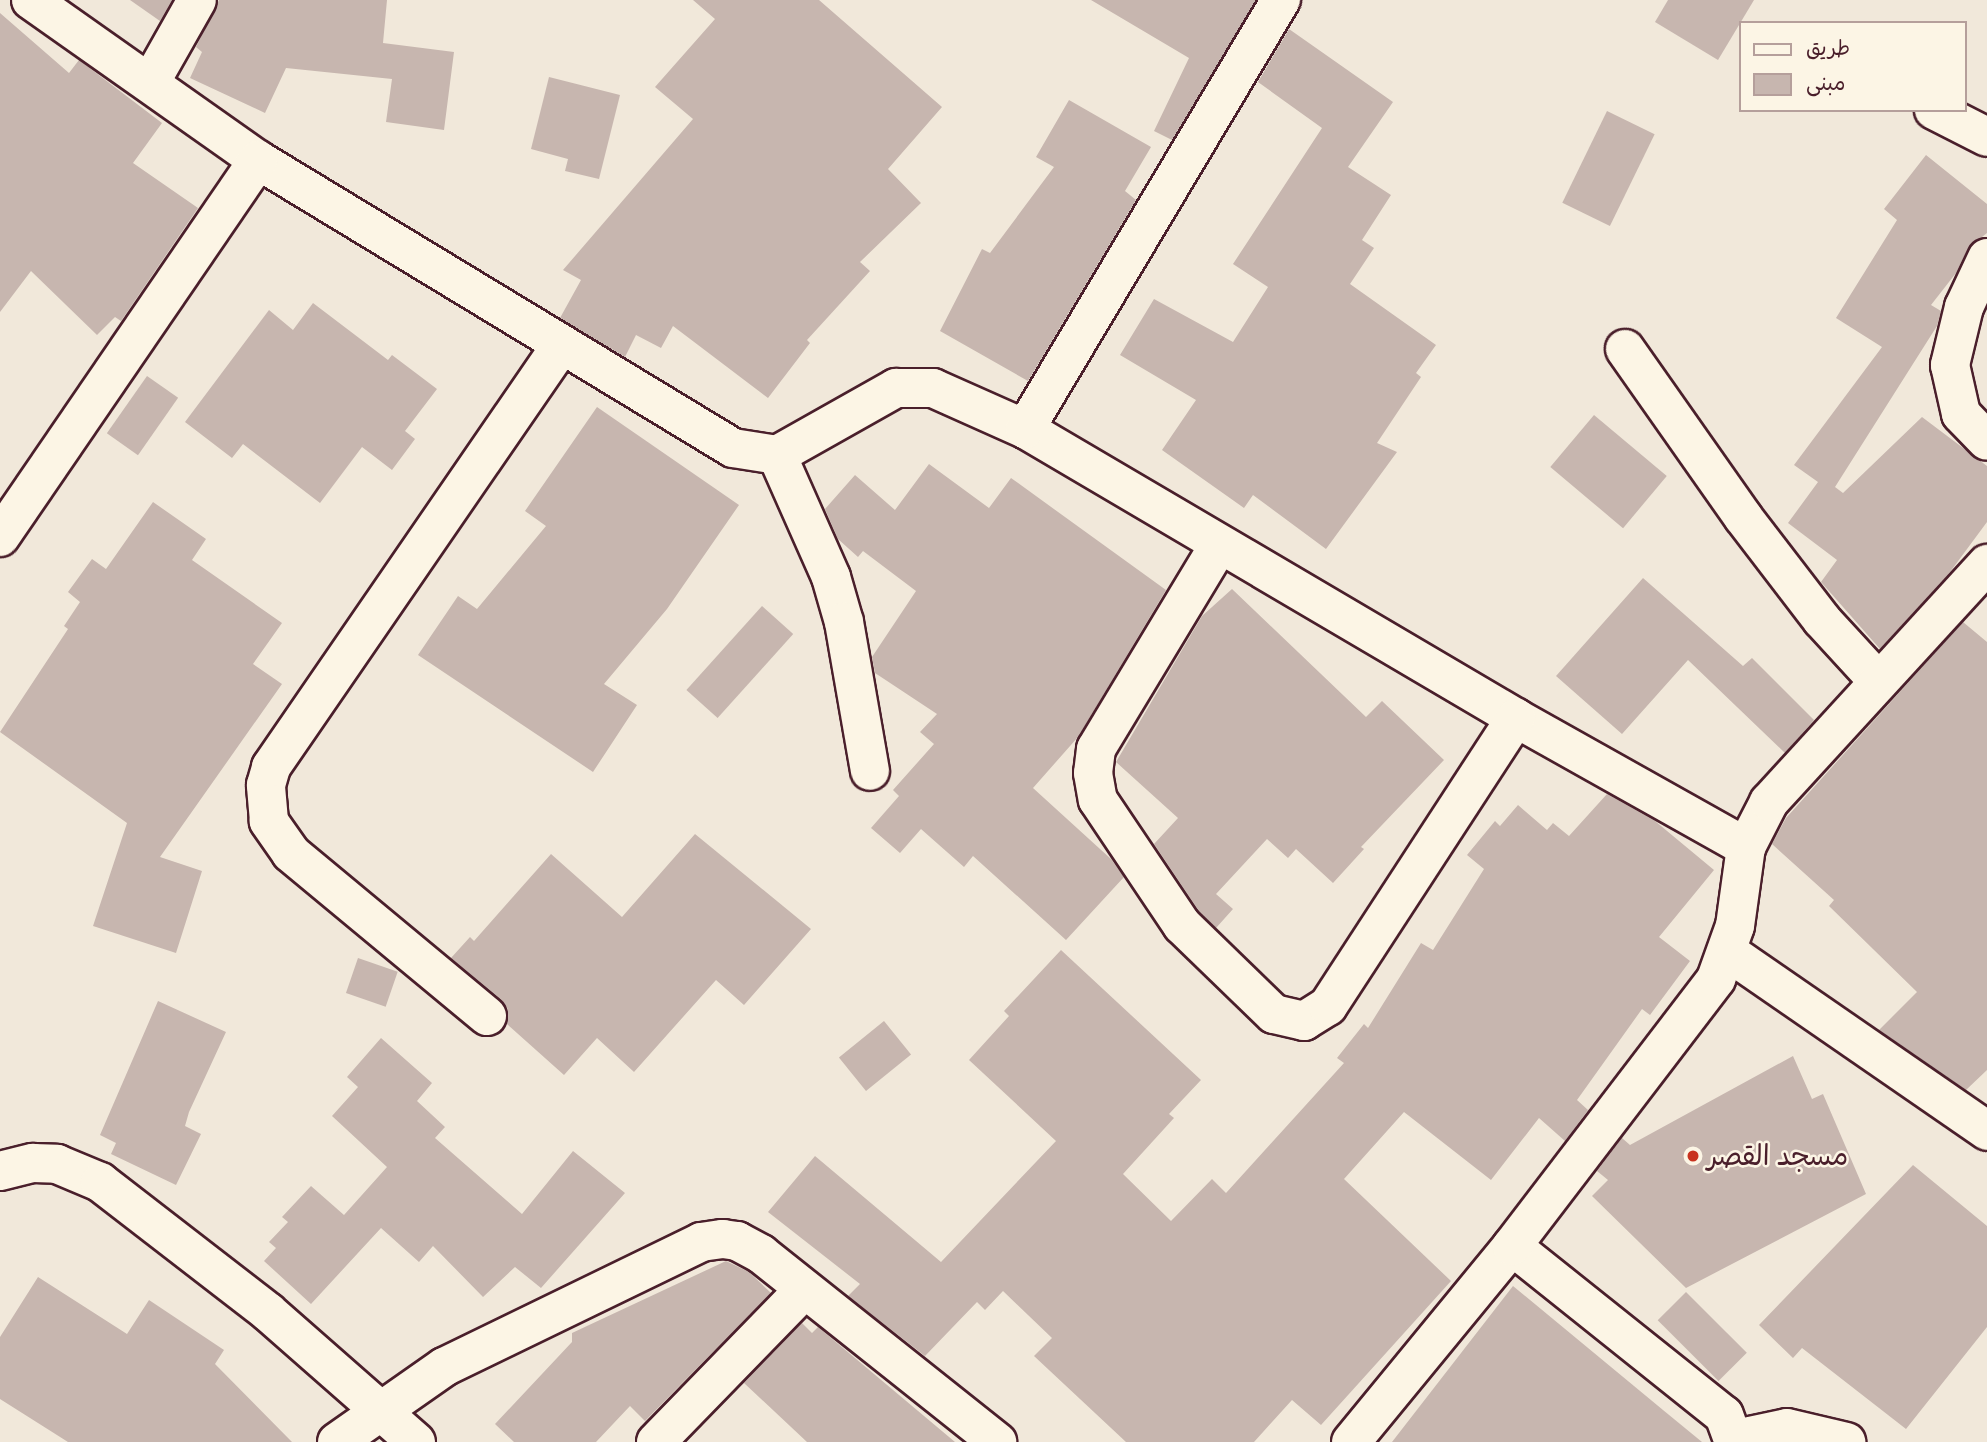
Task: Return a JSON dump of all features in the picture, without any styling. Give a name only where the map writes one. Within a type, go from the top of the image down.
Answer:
[{"type":"street","points":[[31,0],[258,160],[733,448],[777,456],[896,388],[933,388],[1025,429],[1516,718],[1746,847]]},
{"type":"street","points":[[150,83],[197,0]]},
{"type":"street","points":[[1025,429],[1281,0]]},
{"type":"street","points":[[1938,112],[1987,137]]},
{"type":"street","points":[[0,537],[258,160]]},
{"type":"street","points":[[1987,258],[1964,307],[1950,365],[1961,414],[1987,441]]},
{"type":"street","points":[[487,1016],[291,853],[269,821],[266,785],[271,767],[562,344]]},
{"type":"street","points":[[1625,349],[1743,517],[1822,620],[1878,681]]},
{"type":"street","points":[[777,456],[834,589],[870,771]]},
{"type":"street","points":[[1219,545],[1097,749],[1093,772],[1098,800],[1182,925],[1274,1014],[1304,1021],[1328,1006],[1516,718]]},
{"type":"street","points":[[1351,1442],[1512,1246],[1699,1003],[1728,952],[1746,847],[1769,803],[1987,564]]},
{"type":"street","points":[[1728,952],[1987,1131]]},
{"type":"street","points":[[0,1171],[33,1163],[57,1164],[100,1182],[268,1312],[416,1442]]},
{"type":"street","points":[[337,1442],[379,1409],[444,1367],[701,1242],[723,1239],[750,1246],[997,1442]]},
{"type":"street","points":[[1512,1246],[1724,1415],[1734,1441],[1787,1428],[1846,1442]]},
{"type":"street","points":[[656,1442],[804,1290]]},
{"type":"building","points":[[130,0],[172,0],[160,21]]},
{"type":"building","points":[[219,0],[387,0],[383,43],[454,52],[444,130],[386,122],[392,79],[286,68],[265,113],[190,78],[202,52],[196,47]]},
{"type":"building","points":[[693,0],[819,0],[942,107],[888,169],[921,203],[860,262],[870,271],[807,340],[810,343],[768,398],[673,326],[661,348],[636,335],[625,357],[560,318],[581,280],[563,270],[693,119],[655,87],[715,19]]},
{"type":"building","points":[[1091,0],[1256,0],[1172,140],[1154,131],[1189,58]]},
{"type":"building","points":[[1668,0],[1754,0],[1741,21],[1738,21],[1738,27],[1718,60],[1655,22]]},
{"type":"building","points":[[0,13],[69,73],[79,60],[162,123],[133,163],[198,208],[121,321],[115,317],[97,335],[31,271],[0,312]]},
{"type":"building","points":[[1289,29],[1393,102],[1348,167],[1391,195],[1362,240],[1374,248],[1350,284],[1436,345],[1416,373],[1421,377],[1377,443],[1397,452],[1326,549],[1253,495],[1244,508],[1162,450],[1196,400],[1120,355],[1154,299],[1233,342],[1268,287],[1233,264],[1322,128],[1258,82]]},
{"type":"building","points":[[549,77],[620,95],[599,179],[565,171],[568,159],[531,149]]},
{"type":"building","points":[[1069,100],[1151,147],[1125,191],[1136,200],[1028,381],[940,331],[982,249],[990,253],[1054,167],[1036,157]]},
{"type":"building","points":[[1607,111],[1655,134],[1610,226],[1562,203]]},
{"type":"building","points":[[1926,155],[1987,204],[1987,233],[1968,248],[1956,273],[1931,305],[1941,311],[1937,326],[1835,487],[1843,493],[1922,417],[1987,466],[1987,522],[1950,572],[1880,649],[1821,582],[1837,560],[1788,523],[1818,482],[1794,465],[1882,347],[1836,318],[1897,220],[1884,209]]},
{"type":"building","points":[[313,303],[388,360],[392,355],[437,389],[405,431],[415,439],[392,470],[362,447],[320,503],[243,444],[232,458],[185,422],[269,310],[293,330]]},
{"type":"building","points":[[147,376],[178,398],[138,455],[107,433]]},
{"type":"building","points":[[597,407],[739,505],[667,609],[604,684],[637,705],[593,772],[418,655],[458,596],[477,609],[546,526],[525,511]]},
{"type":"building","points":[[1594,415],[1667,476],[1623,528],[1550,467]]},
{"type":"building","points":[[929,464],[989,508],[1011,478],[1166,590],[1078,737],[1033,788],[1111,859],[1124,877],[1066,940],[973,856],[964,867],[921,829],[900,853],[871,828],[899,796],[893,790],[934,744],[920,732],[937,714],[875,673],[872,657],[916,591],[863,551],[858,557],[838,539],[825,509],[855,475],[895,510]]},
{"type":"building","points":[[153,502],[206,539],[192,560],[282,623],[253,664],[282,684],[160,857],[202,871],[176,953],[93,926],[127,823],[0,732],[68,629],[64,626],[80,602],[68,592],[92,559],[106,569]]},
{"type":"building","points":[[1643,578],[1743,666],[1752,658],[1814,720],[1785,753],[1688,660],[1622,734],[1556,676]]},
{"type":"building","points":[[1232,589],[1366,717],[1382,701],[1444,760],[1361,847],[1364,849],[1333,883],[1296,849],[1288,858],[1267,839],[1216,894],[1233,909],[1216,928],[1199,911],[1154,844],[1178,818],[1116,762],[1202,616]]},
{"type":"building","points":[[762,606],[793,634],[718,718],[686,690]]},
{"type":"building","points":[[1963,622],[1987,642],[1987,1070],[1966,1090],[1879,1030],[1917,992],[1829,906],[1834,900],[1772,844],[1786,818]]},
{"type":"building","points":[[1607,794],[1655,821],[1714,870],[1659,937],[1690,961],[1650,1015],[1642,1009],[1577,1100],[1588,1110],[1565,1141],[1539,1118],[1491,1180],[1404,1112],[1344,1179],[1451,1281],[1321,1425],[1292,1400],[1254,1442],[1126,1442],[1034,1356],[1052,1338],[1003,1291],[985,1310],[977,1302],[925,1356],[848,1296],[860,1284],[768,1212],[815,1156],[941,1262],[1056,1141],[969,1060],[1009,1016],[1004,1011],[1061,950],[1201,1080],[1169,1114],[1174,1118],[1123,1174],[1171,1221],[1212,1179],[1226,1193],[1344,1063],[1337,1058],[1364,1024],[1368,1028],[1421,943],[1433,950],[1484,869],[1467,855],[1495,821],[1500,826],[1518,805],[1547,830],[1553,823],[1569,836]]},
{"type":"building","points":[[695,834],[811,929],[744,1005],[716,980],[634,1072],[597,1038],[564,1075],[507,1024],[508,1009],[501,999],[451,958],[470,937],[474,941],[551,854],[622,917]]},
{"type":"building","points":[[358,958],[398,972],[386,1007],[346,993]]},
{"type":"building","points":[[158,1001],[226,1032],[189,1112],[185,1126],[201,1134],[176,1185],[111,1154],[116,1143],[100,1135]]},
{"type":"building","points":[[884,1021],[911,1054],[866,1091],[839,1058]]},
{"type":"building","points":[[381,1038],[432,1083],[417,1101],[445,1127],[435,1138],[522,1214],[573,1151],[625,1193],[541,1288],[515,1267],[483,1297],[433,1246],[419,1262],[381,1228],[311,1304],[264,1261],[276,1248],[269,1242],[288,1222],[282,1217],[311,1186],[344,1215],[387,1167],[332,1116],[358,1087],[347,1077]]},
{"type":"building","name":"مسجد القصر","points":[[1793,1056],[1812,1099],[1823,1094],[1866,1194],[1686,1288],[1592,1196],[1608,1180],[1597,1171],[1622,1138],[1630,1145]]},
{"type":"building","points":[[1913,1165],[1987,1226],[1987,1327],[1906,1429],[1802,1348],[1793,1358],[1759,1325]]},
{"type":"building","points":[[726,1261],[749,1272],[771,1293],[645,1421],[630,1406],[596,1442],[514,1442],[495,1424],[572,1342],[572,1333]]},
{"type":"building","points":[[38,1277],[127,1334],[149,1300],[224,1350],[215,1364],[292,1442],[68,1442],[0,1399],[0,1337]]},
{"type":"building","points":[[1513,1286],[1663,1410],[1702,1442],[1392,1442]]},
{"type":"building","points":[[1686,1292],[1747,1353],[1719,1381],[1658,1320]]},
{"type":"building","points":[[802,1323],[812,1333],[818,1327],[955,1442],[807,1442],[744,1383]]},
{"type":"place","name":"مسجد القصر","points":[[1693,1156]]}]
